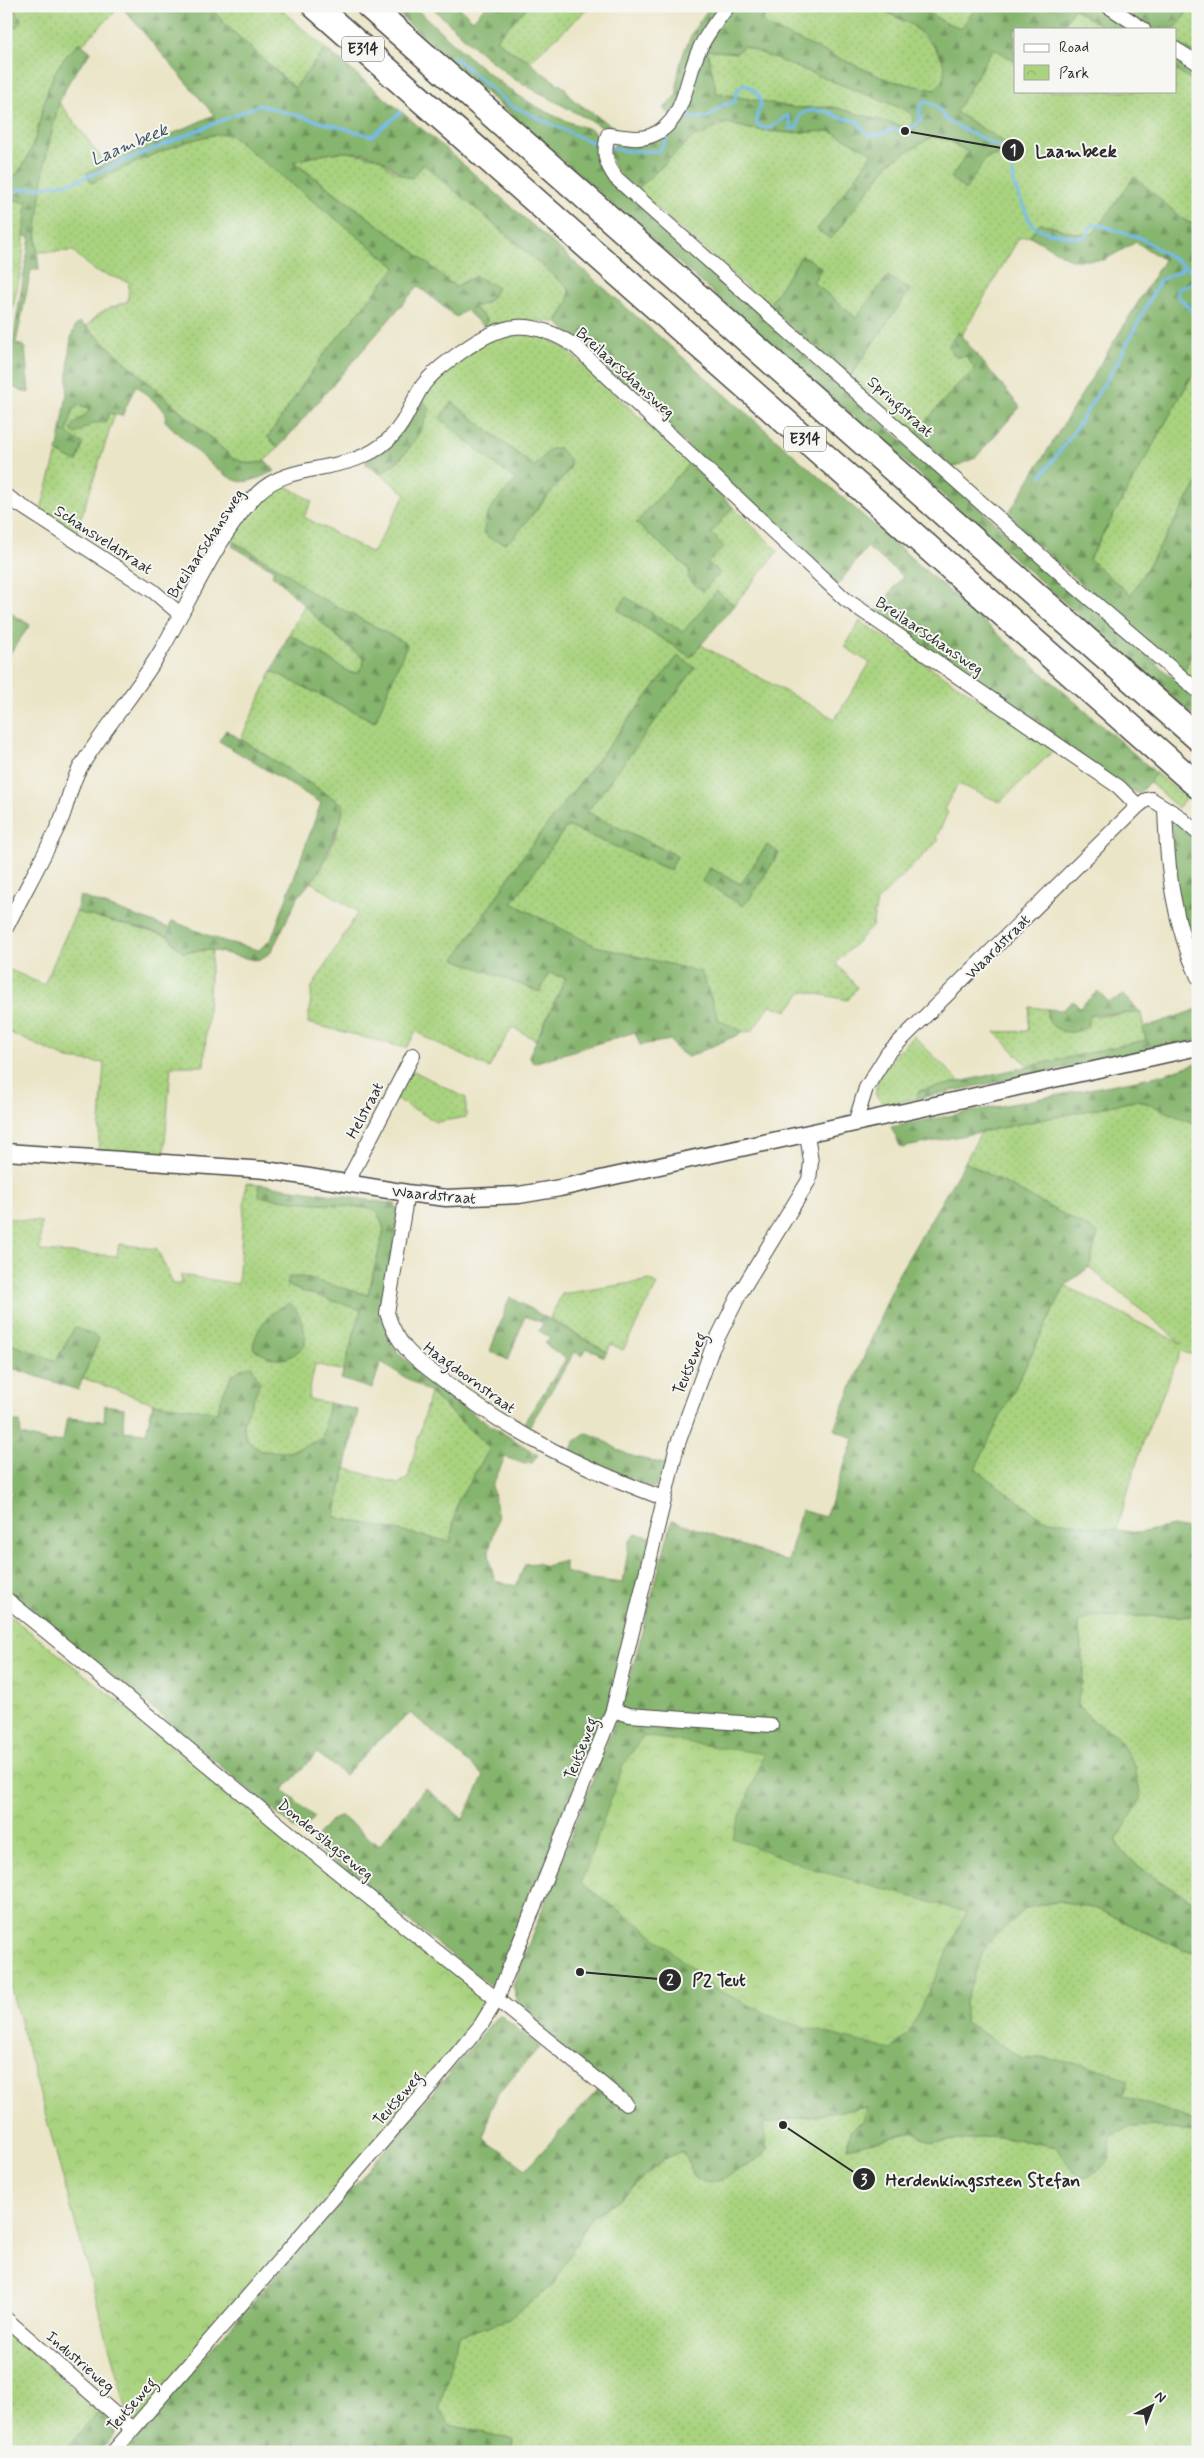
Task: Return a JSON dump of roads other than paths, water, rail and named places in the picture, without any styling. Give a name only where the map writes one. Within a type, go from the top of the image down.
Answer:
[{"type":"highway","name":"E314","points":[[315,6],[1198,786]]},
{"type":"highway","name":"E314","points":[[369,6],[1198,738]]},
{"type":"street","name":"Springstraat","points":[[728,6],[700,47],[683,100],[667,124],[652,136],[640,138],[608,135],[604,150],[605,161],[616,178],[1068,580],[1198,691]]},
{"type":"street","points":[[1108,6],[1141,28]]},
{"type":"street","points":[[1176,50],[1198,63]]},
{"type":"street","name":"Breilaarschansweg","points":[[6,928],[61,820],[80,768],[162,649],[180,614],[231,530],[258,493],[270,484],[283,478],[346,463],[369,455],[393,436],[406,418],[422,388],[447,362],[483,336],[510,327],[539,328],[558,335],[574,346],[845,599],[1119,787],[1138,806]]},
{"type":"street","name":"Schansveldstraat","points":[[6,496],[152,591],[180,614]]},
{"type":"street","points":[[1138,806],[1150,799],[1198,833]]},
{"type":"street","name":"Waardstraat","points":[[855,1122],[866,1088],[888,1053],[1138,806]]},
{"type":"street","points":[[1165,808],[1167,854],[1178,925],[1185,949],[1198,978]]},
{"type":"street","name":"Waardstraat","points":[[6,1152],[246,1168],[407,1194],[478,1198],[519,1195],[807,1134],[1198,1047]]},
{"type":"street","name":"Helstraat","points":[[347,1183],[413,1055]]},
{"type":"street","name":"Teutseweg","points":[[113,2452],[426,2091],[481,2025],[497,1999],[613,1710],[677,1446],[712,1349],[740,1293],[809,1180],[811,1162],[807,1134]]},
{"type":"street","name":"Haagdoornstraat","points":[[407,1194],[387,1313],[393,1332],[410,1354],[462,1395],[516,1432],[607,1477],[663,1498]]},
{"type":"street","name":"Donderslagseweg","points":[[6,1599],[178,1738],[325,1862],[626,2104]]},
{"type":"street","name":"Teutseweg","points":[[613,1710],[628,1715],[771,1725]]},
{"type":"street","name":"Industrieweg","points":[[6,2319],[132,2429]]},
{"type":"waterway","name":"Laambeek","points":[[453,56],[510,105],[600,145]]},
{"type":"waterway","name":"Laambeek","points":[[685,110],[687,106],[690,118],[708,117],[723,105],[735,102],[736,92],[744,84],[752,88],[760,99],[761,107],[757,113],[757,125],[767,129],[786,116],[789,117],[791,129],[797,128],[800,115],[810,110],[829,112],[838,117],[857,121],[868,135],[881,134],[894,129],[905,131],[921,121],[919,111],[922,103],[929,102],[939,109],[947,121],[1001,148],[1010,157],[1015,188],[1032,225],[1046,232],[1078,238],[1087,236],[1090,227],[1096,224],[1141,238],[1197,274],[1196,282],[1177,289],[1177,295],[1198,317]]},
{"type":"waterway","name":"Laambeek","points":[[235,115],[259,105],[372,136],[401,112]]},
{"type":"waterway","name":"Laambeek","points":[[36,188],[74,182],[230,117]]},
{"type":"waterway","name":"Laambeek","points":[[609,147],[624,151],[659,151],[675,125]]},
{"type":"waterway","name":"Laambeek","points":[[6,192],[33,188]]},
{"type":"waterway","points":[[1041,476],[1071,436],[1117,363],[1160,280],[1180,271],[1184,266]]},
{"type":"place","name":"Laambeek","points":[[905,131]]},
{"type":"place","name":"P2 Teut","points":[[580,1972]]},
{"type":"place","name":"Herdenkingssteen Stefan","points":[[783,2125]]}]
